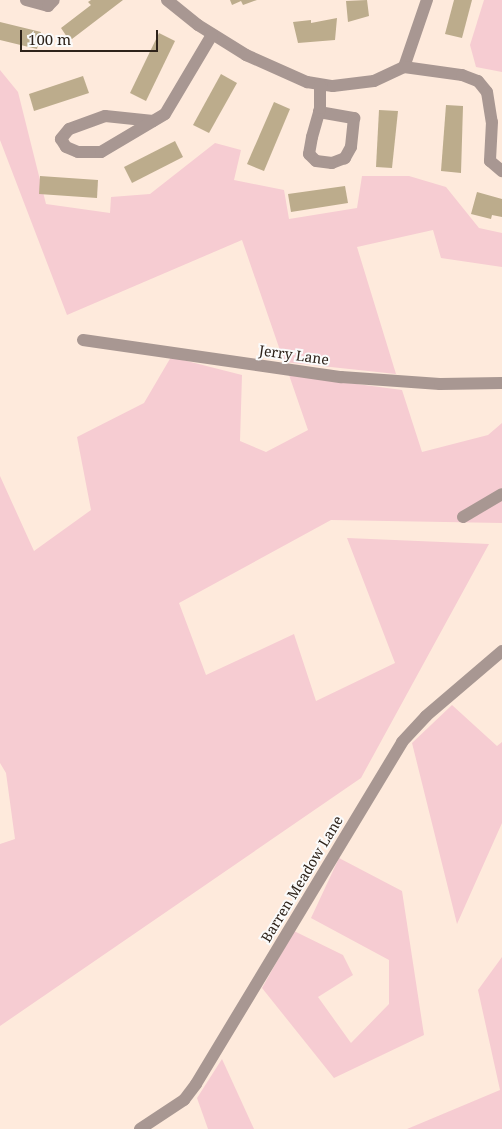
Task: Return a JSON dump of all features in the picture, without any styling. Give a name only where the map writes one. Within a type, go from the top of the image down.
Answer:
[{"type":"street","points":[[26,0],[48,6],[54,0]]},
{"type":"street","points":[[167,0],[212,35],[268,66],[320,85],[357,85],[384,78],[404,67],[462,74],[478,81],[487,92],[497,123],[490,160],[502,171]]},
{"type":"street","points":[[404,67],[427,0]]},
{"type":"street","points":[[153,121],[105,116],[69,129],[61,139],[66,147],[78,152],[101,152],[165,114],[212,35]]},
{"type":"street","points":[[319,112],[354,118],[351,147],[345,158],[332,163],[316,161],[309,154],[319,112],[320,85]]},
{"type":"street","name":"Jerry Lane","points":[[83,340],[342,377],[440,384],[502,383]]},
{"type":"street","points":[[462,517],[502,494]]},
{"type":"street","name":"Barren Meadow Lane","points":[[140,1129],[184,1100],[196,1084],[402,742],[426,716],[502,652]]},
{"type":"shaded area","points":[[484,0],[502,0],[502,72],[476,67],[470,45]]},
{"type":"shaded area","points":[[0,70],[18,92],[46,204],[110,213],[111,197],[150,194],[215,143],[241,150],[234,180],[284,190],[289,219],[357,208],[362,176],[409,176],[446,187],[479,228],[502,233],[502,267],[441,258],[433,230],[357,247],[396,374],[284,362],[242,240],[67,315],[0,140]]},
{"type":"shaded area","points":[[171,357],[242,375],[240,441],[266,452],[308,430],[289,375],[402,390],[422,452],[488,435],[502,423],[502,523],[331,520],[179,603],[206,675],[294,634],[316,701],[395,663],[347,538],[489,544],[361,778],[0,1026],[0,844],[15,839],[6,773],[0,763],[0,476],[34,551],[91,510],[77,437],[144,403]]},
{"type":"shaded area","points":[[452,705],[497,746],[502,742],[502,823],[457,924],[412,743]]},
{"type":"shaded area","points":[[339,858],[402,891],[424,1035],[334,1078],[262,988],[294,931],[343,955],[353,975],[318,997],[351,1043],[389,1004],[389,960],[311,918]]},
{"type":"shaded area","points":[[502,957],[502,1129],[407,1129],[500,1090],[478,990]]},
{"type":"shaded area","points":[[222,1059],[254,1129],[208,1129],[197,1098]]},
{"type":"building","points":[[91,0],[123,0],[72,39],[67,37],[61,28],[91,5],[88,2]]},
{"type":"building","points":[[230,0],[257,0],[243,5],[241,1],[232,5]]},
{"type":"building","points":[[367,0],[369,16],[348,22],[346,1]]},
{"type":"building","points":[[454,0],[472,0],[462,38],[445,34]]},
{"type":"building","points":[[337,18],[335,40],[298,43],[293,22],[311,20],[311,23]]},
{"type":"building","points":[[0,22],[41,32],[37,49],[0,40]]},
{"type":"building","points":[[159,33],[175,41],[146,101],[130,93]]},
{"type":"building","points":[[221,74],[237,83],[209,133],[193,125]]},
{"type":"building","points":[[83,76],[89,93],[34,111],[29,94]]},
{"type":"building","points":[[274,102],[290,109],[264,171],[247,164]]},
{"type":"building","points":[[446,105],[463,106],[461,173],[441,171]]},
{"type":"building","points":[[379,110],[398,111],[392,168],[376,167]]},
{"type":"building","points":[[175,141],[183,157],[132,183],[124,167]]},
{"type":"building","points":[[40,176],[98,180],[97,198],[39,194]]},
{"type":"building","points":[[345,186],[348,203],[291,212],[288,194]]},
{"type":"building","points":[[477,192],[502,199],[502,217],[492,215],[491,219],[471,214]]}]
